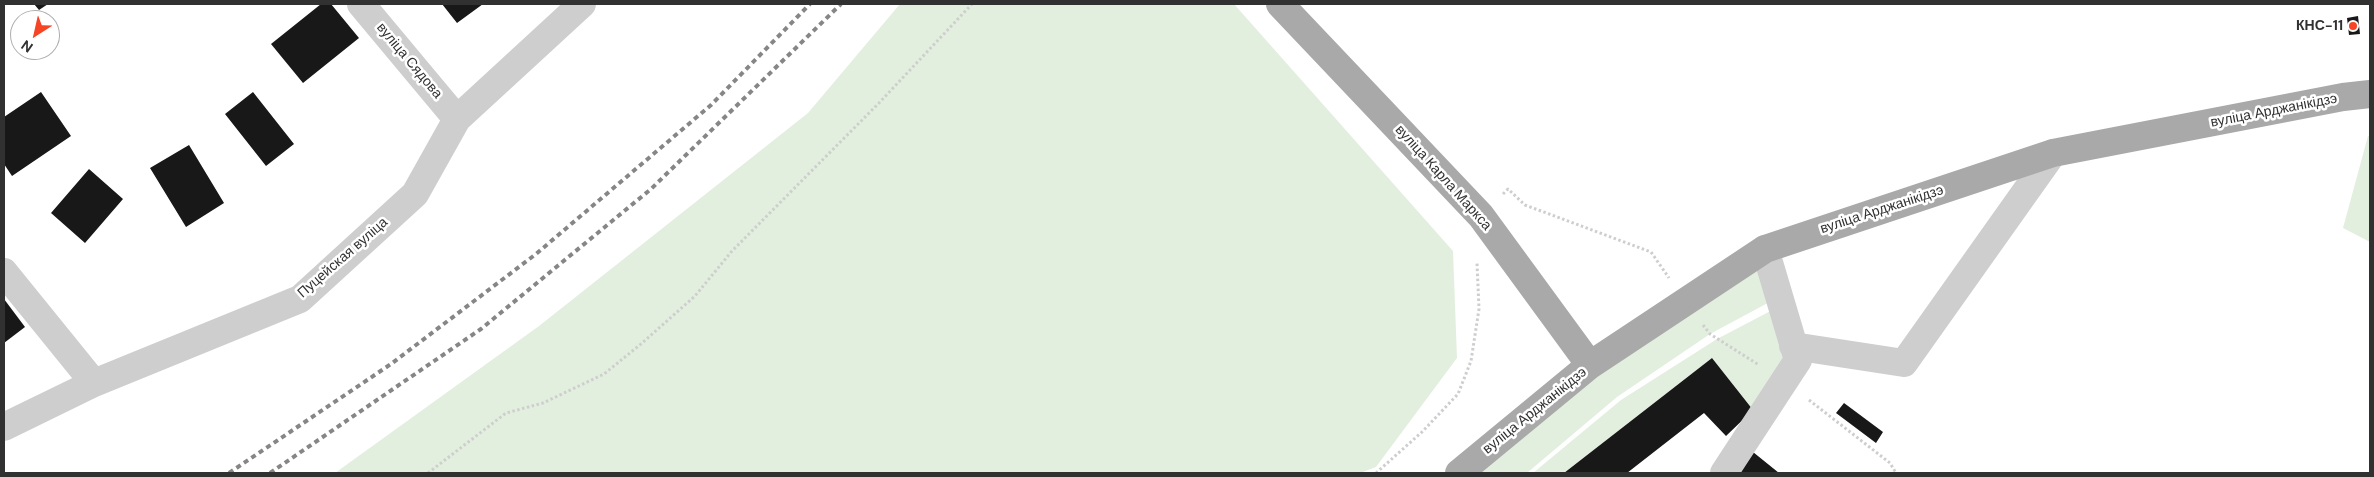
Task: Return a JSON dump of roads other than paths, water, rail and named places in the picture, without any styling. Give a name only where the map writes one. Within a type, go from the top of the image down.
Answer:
[{"type":"main road","name":"вуліца Карла Маркса","points":[[1280,4],[1481,216],[1590,365]]},
{"type":"main road","name":"вуліца Арджанікідзэ","points":[[1459,473],[1590,365],[1765,249],[2053,153],[2343,97],[2370,94]]},
{"type":"street","name":"вуліца Сядова","points":[[361,4],[457,119]]},
{"type":"street","name":"Пуцейская вуліца","points":[[4,427],[94,383],[300,299],[415,194],[457,119],[582,4]]},
{"type":"street","points":[[1794,346],[1904,363],[2053,153]]},
{"type":"street","points":[[1724,473],[1798,360],[1765,249]]},
{"type":"street","points":[[4,272],[94,383]]},
{"type":"railway","points":[[229,473],[391,364],[536,254],[711,105],[810,4]]},
{"type":"railway","points":[[270,473],[481,329],[651,189],[841,4]]},
{"type":"place","name":"КНС-11","points":[[2353,26]]}]
